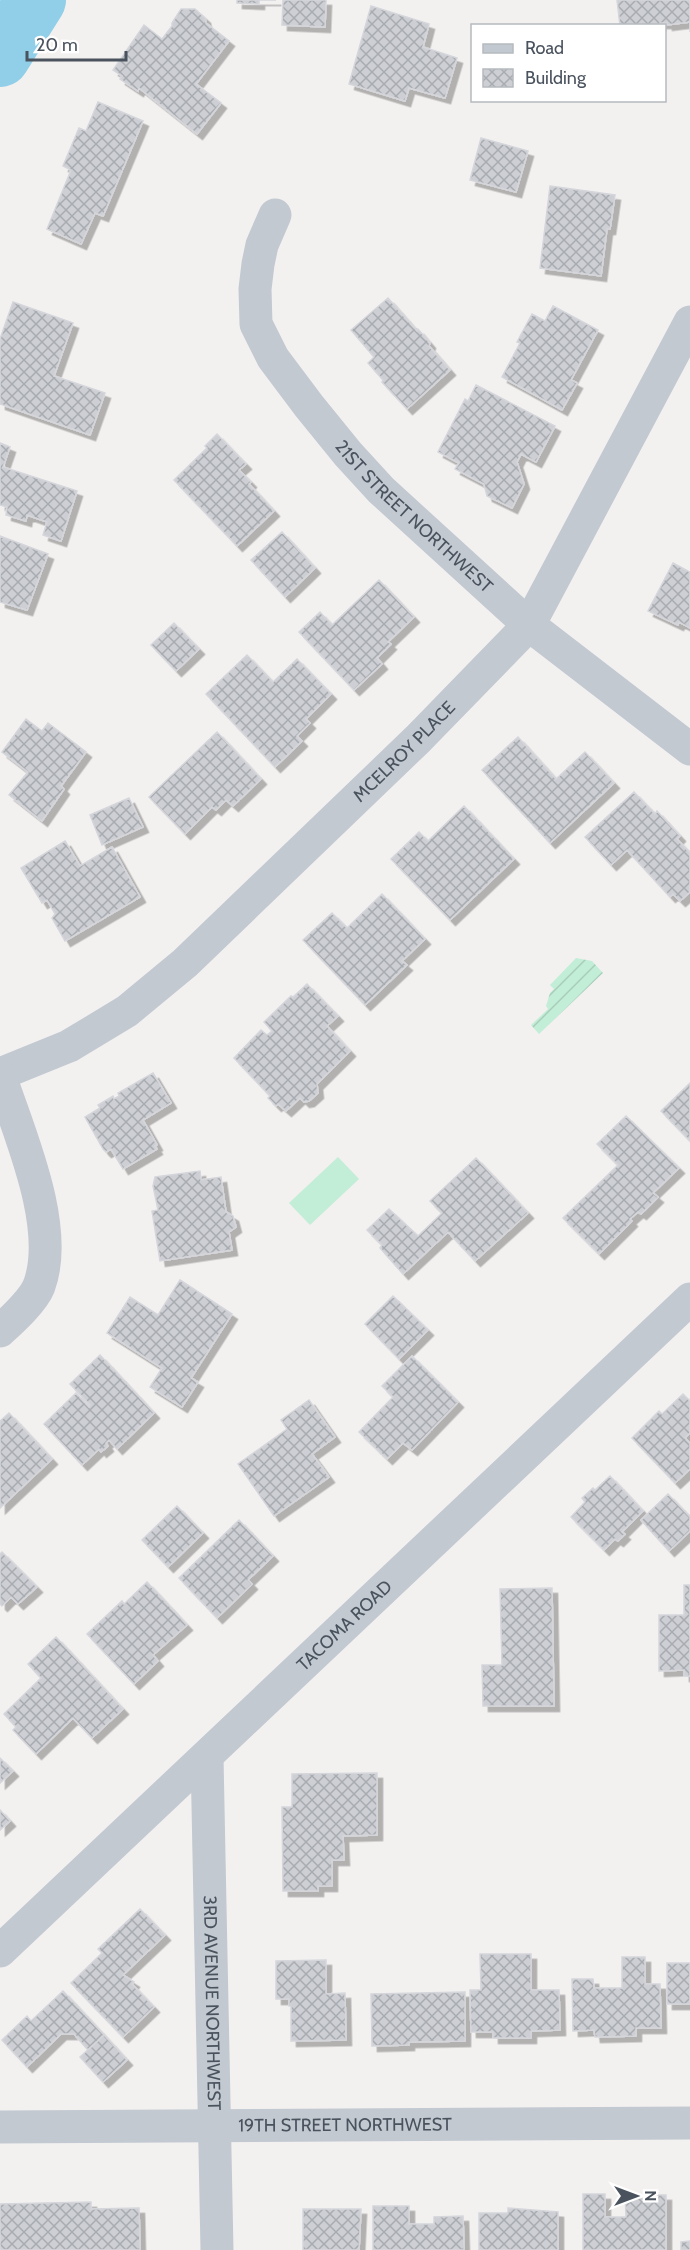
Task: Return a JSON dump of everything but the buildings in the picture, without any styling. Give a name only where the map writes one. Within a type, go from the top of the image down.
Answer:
[{"type":"street","name":"21ST STREET NORTHWEST","points":[[275,215],[262,245],[255,289],[256,324],[273,358],[348,454],[381,490],[529,625],[690,749]]},
{"type":"street","name":"MCELROY PLACE","points":[[0,1331],[38,1288],[45,1263],[46,1237],[28,1158],[0,1075],[69,1046],[127,1011],[185,963],[418,739],[529,625],[690,322]]},
{"type":"street","name":"TACOMA ROAD","points":[[0,1951],[690,1299]]},
{"type":"street","name":"3RD AVENUE NORTHWEST","points":[[207,1756],[217,2250]]},
{"type":"street","name":"19TH STREET NORTHWEST","points":[[0,2127],[690,2123]]},
{"type":"green space","points":[[576,958],[592,961],[603,973],[539,1034],[531,1025],[548,1009],[546,1006],[550,993],[554,989],[550,985]]},
{"type":"green space","points":[[338,1157],[359,1179],[310,1225],[289,1203]]},
{"type":"waterway","points":[[0,57],[36,0]]}]
